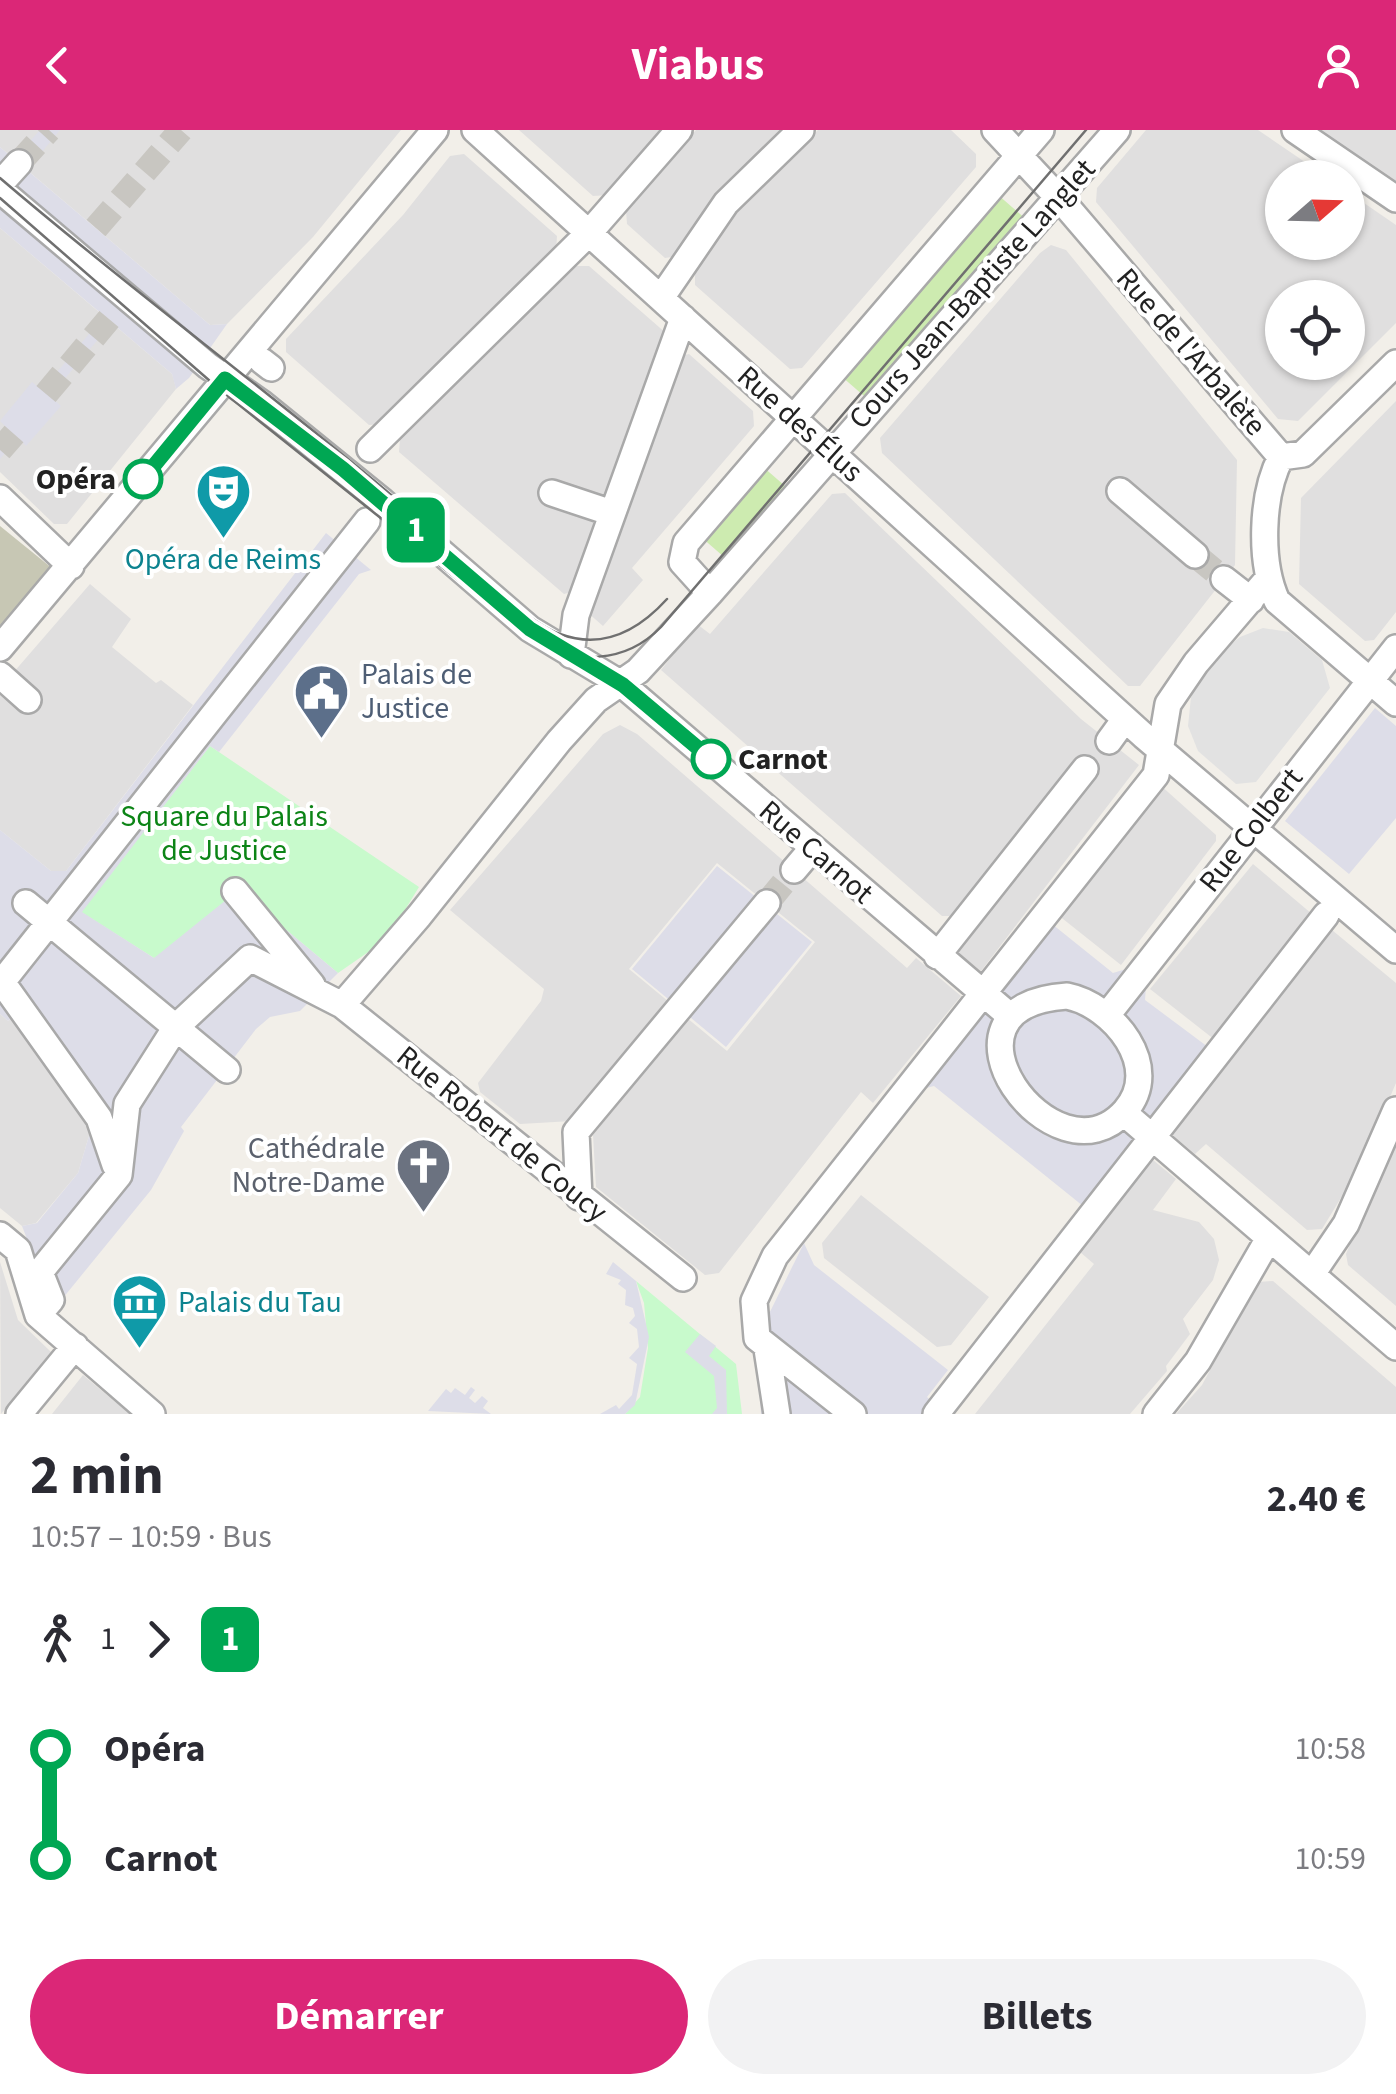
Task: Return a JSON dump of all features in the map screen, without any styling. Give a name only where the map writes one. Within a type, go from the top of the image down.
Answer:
[{"type":"street","points":[[0,648],[436,130]]},
{"type":"street","name":"Rue des Élus","points":[[475,130],[1125,719],[1396,950]]},
{"type":"street","points":[[370,450],[589,233],[678,130]]},
{"type":"street","points":[[661,298],[726,202],[801,130]]},
{"type":"street","name":"Cours Jean-Baptiste Langlet","points":[[710,593],[682,562],[686,544],[793,418],[1007,143],[1041,130]]},
{"type":"street","name":"Cours Jean-Baptiste Langlet","points":[[342,1005],[592,705],[623,685],[710,593],[1116,130]]},
{"type":"street","points":[[1295,130],[1396,200]]},
{"type":"street","name":"Rue de l'Arbalète","points":[[1007,143],[1058,197],[1280,457],[1268,481],[1259,590]]},
{"type":"street","points":[[0,187],[19,163]]},
{"type":"street","name":"Rue Carnot","points":[[0,187],[375,512],[530,629],[623,685],[811,850],[1010,1016]]},
{"type":"street","points":[[571,655],[572,627],[683,318]]},
{"type":"street","points":[[1280,457],[1306,452],[1396,364]]},
{"type":"street","points":[[1120,490],[1195,555]]},
{"type":"street","points":[[552,494],[612,513]]},
{"type":"street","points":[[0,498],[71,566]]},
{"type":"street","points":[[118,1175],[99,1118],[1,983],[375,512]]},
{"type":"street","points":[[1224,579],[1259,590],[1277,601],[1396,703]]},
{"type":"street","points":[[777,1414],[754,1301],[775,1256],[1156,775],[1168,704],[1196,663],[1259,590]]},
{"type":"street","name":"Rue Colbert","points":[[1108,1014],[1396,648]]},
{"type":"street","points":[[0,676],[28,700]]},
{"type":"street","points":[[1109,741],[1125,719]]},
{"type":"street","points":[[937,956],[1086,769]]},
{"type":"street","points":[[794,870],[811,850]]},
{"type":"street","points":[[234,891],[318,993]]},
{"type":"street","points":[[26,904],[228,1070]]},
{"type":"street","points":[[579,1197],[576,1132],[762,908]]},
{"type":"street","points":[[936,1414],[1326,915]]},
{"type":"street","name":"Rue Robert de Coucy","points":[[176,1027],[250,958],[342,1005],[683,1278]]},
{"type":"street","points":[[1067,996],[1086,1000],[1108,1014],[1126,1033],[1134,1052],[1135,1095],[1124,1113],[1101,1127],[1079,1130],[1056,1125],[1028,1106],[1010,1084],[1002,1059],[1001,1036],[1010,1016],[1043,998],[1067,996]]},
{"type":"street","points":[[38,1315],[51,1300],[40,1272],[118,1175],[127,1104],[176,1027]]},
{"type":"street","points":[[1312,1274],[1346,1224],[1396,1110]]},
{"type":"street","points":[[1124,1113],[1396,1347]]},
{"type":"street","points":[[1156,1414],[1198,1361],[1269,1238]]},
{"type":"street","points":[[9,1243],[38,1315],[152,1414]]},
{"type":"street","points":[[760,1338],[853,1414]]},
{"type":"street","points":[[19,1414],[75,1346]]},
{"type":"shaded area","points":[[0,130],[401,130],[313,237],[227,324],[210,325],[0,147]]},
{"type":"shaded area","points":[[40,130],[60,130],[27,170],[210,325],[227,324],[189,378],[176,389],[172,374],[112,323],[50,396],[61,406],[26,446],[18,438],[0,459],[0,441],[9,430],[0,421],[32,382],[42,390],[104,316],[0,228],[0,147],[14,159]]},
{"type":"shaded area","points":[[519,130],[663,130],[608,195],[593,196]]},
{"type":"shaded area","points":[[696,130],[788,130],[678,256],[665,258],[627,224],[626,210]]},
{"type":"shaded area","points":[[818,130],[951,130],[976,154],[976,167],[802,368],[790,369],[695,285],[695,273],[736,213]]},
{"type":"shaded area","points":[[1146,130],[1258,130],[1302,160],[1265,160],[1265,260],[1365,260],[1365,204],[1396,225],[1396,323],[1365,354],[1365,280],[1265,280],[1265,380],[1339,380],[1298,421],[1278,419],[1096,202],[1097,188]]},
{"type":"shaded area","points":[[1320,130],[1396,130],[1396,183]]},
{"type":"shaded area","points":[[464,154],[557,236],[556,251],[383,424],[369,425],[286,352],[286,339],[403,215],[450,156]]},
{"type":"shaded area","points":[[0,228],[172,374],[174,380],[176,389],[67,524],[54,524],[0,472]]},
{"type":"shaded area","points":[[1051,245],[1066,250],[1237,460],[1235,565],[1140,686],[1128,686],[882,453],[880,438]]},
{"type":"shaded area","points":[[574,266],[589,266],[667,334],[578,590],[564,594],[399,452],[400,439]]},
{"type":"shaded area","points":[[689,354],[753,411],[754,426],[632,568],[643,580],[603,626],[587,612],[676,357]]},
{"type":"shaded area","points":[[1396,401],[1396,612],[1374,640],[1365,641],[1299,584],[1301,498]]},
{"type":"shaded area","points":[[845,493],[1081,719],[1139,765],[981,971],[957,952],[956,916],[942,916],[661,670],[697,624],[710,634],[832,494]]},
{"type":"shaded area","points":[[0,526],[53,569],[0,628]]},
{"type":"shaded area","points":[[326,533],[371,570],[359,574],[219,752],[210,746],[82,912],[154,958],[231,896],[278,923],[338,973],[300,1011],[270,1017],[256,1029],[181,1127],[184,1131],[151,1190],[54,1309],[22,1226],[37,1223],[78,1173],[91,1129],[87,1114],[13,1017],[8,1021],[0,1014],[0,830],[51,871],[66,871]]},
{"type":"shaded area","points":[[90,584],[131,619],[112,647],[156,683],[161,680],[193,705],[66,871],[51,871],[0,830],[0,688]]},
{"type":"shaded area","points":[[1263,628],[1289,632],[1322,660],[1330,688],[1256,782],[1236,784],[1198,751],[1188,726],[1191,697],[1212,659],[1240,637]]},
{"type":"shaded area","points":[[1375,708],[1396,726],[1396,818],[1349,874],[1285,821]]},
{"type":"shaded area","points":[[620,725],[637,734],[907,968],[916,958],[961,996],[873,1103],[861,1092],[719,1273],[705,1275],[596,1187],[593,1135],[687,1018],[727,1051],[815,942],[717,863],[629,969],[669,1002],[572,1121],[520,1124],[480,1092],[478,1083],[541,1001],[544,989],[450,910],[603,734]]},
{"type":"shaded area","points":[[1159,784],[1216,835],[1216,841],[1121,965],[1058,915]]},
{"type":"shaded area","points":[[1253,864],[1312,914],[1215,1040],[1150,989]]},
{"type":"shaded area","points":[[717,866],[812,942],[726,1047],[632,969]]},
{"type":"shaded area","points":[[1038,901],[1054,912],[1052,924],[1113,973],[1126,969],[1146,986],[1145,1000],[1208,1047],[1155,1156],[1083,1206],[934,1086],[918,1090],[901,1076],[964,999],[964,993],[980,974],[986,974]]},
{"type":"shaded area","points":[[1332,930],[1396,983],[1396,1083],[1361,1165],[1322,1229],[1307,1230],[1206,1144],[1195,1154],[1172,1135]]},
{"type":"shaded area","points":[[0,1014],[8,1021],[14,1017],[87,1114],[91,1129],[78,1173],[36,1223],[22,1226],[0,1208]]},
{"type":"shaded area","points":[[1396,1134],[1396,1306],[1348,1265],[1346,1254]]},
{"type":"shaded area","points":[[1153,1160],[1176,1179],[1153,1210],[1199,1222],[1214,1239],[1219,1260],[1213,1280],[1183,1319],[1190,1334],[1166,1366],[1167,1371],[1130,1414],[975,1414],[1094,1264],[1080,1252]]},
{"type":"shaded area","points":[[861,1195],[989,1297],[951,1345],[937,1347],[824,1258],[822,1243]]},
{"type":"shaded area","points":[[804,1243],[814,1265],[948,1370],[927,1397],[946,1414],[761,1414],[757,1338]]},
{"type":"shaded area","points":[[0,1262],[18,1320],[51,1352],[1,1414]]},
{"type":"shaded area","points":[[613,1262],[636,1281],[649,1337],[635,1405],[625,1414],[600,1414],[616,1405],[619,1409],[632,1395],[637,1364],[629,1358],[639,1347],[637,1329],[629,1323],[635,1316],[633,1308],[625,1305],[626,1290],[618,1284],[621,1280],[606,1274]]},
{"type":"shaded area","points":[[1273,1281],[1396,1387],[1396,1414],[1176,1414],[1202,1385],[1258,1282]]},
{"type":"shaded area","points":[[700,1334],[716,1346],[709,1356],[726,1370],[727,1414],[712,1414],[717,1408],[714,1376],[685,1352]]},
{"type":"shaded area","points":[[83,1375],[130,1414],[52,1414]]},
{"type":"shaded area","points":[[471,1387],[475,1390],[469,1398],[475,1403],[482,1396],[488,1401],[483,1408],[491,1414],[428,1411],[446,1389],[451,1393],[455,1388],[465,1395]]},
{"type":"green space","points":[[997,194],[1027,220],[871,402],[841,376]]},
{"type":"green space","points":[[762,466],[792,492],[731,563],[701,537]]},
{"type":"green space","name":"Square du Palais de Justice","points":[[210,746],[419,887],[395,926],[400,930],[338,973],[278,923],[154,958],[81,912]]},
{"type":"green space","points":[[636,1281],[736,1364],[742,1414],[625,1414],[640,1397],[648,1348],[644,1303]]},
{"type":"tunnel","points":[[19,163],[49,130]]},
{"type":"tunnel","points":[[96,228],[181,130]]},
{"type":"tunnel","points":[[46,394],[109,319]]},
{"type":"tunnel","points":[[0,450],[14,434]]},
{"type":"tunnel","points":[[1195,555],[1224,579]]},
{"type":"tunnel","points":[[767,903],[794,870]]},
{"type":"tram line","points":[[0,198],[218,388],[532,639],[565,653],[599,657],[632,648],[661,627],[1086,130]]},
{"type":"tram line","points":[[0,178],[342,454],[497,591],[541,624],[576,638],[605,638],[632,628],[667,599]]},
{"type":"bus line","name":"1","points":[[143,479],[225,379],[343,469],[530,629],[623,685],[711,759]]},
{"type":"place","name":"Opéra","points":[[143,479]]},
{"type":"place","name":"Opéra de Reims","points":[[223,540]]},
{"type":"place","name":"Palais de Justice","points":[[322,740]]},
{"type":"place","name":"Carnot","points":[[711,759]]},
{"type":"place","name":"Cathédrale Notre-Dame","points":[[424,1214]]},
{"type":"place","name":"Palais du Tau","points":[[139,1351]]}]
